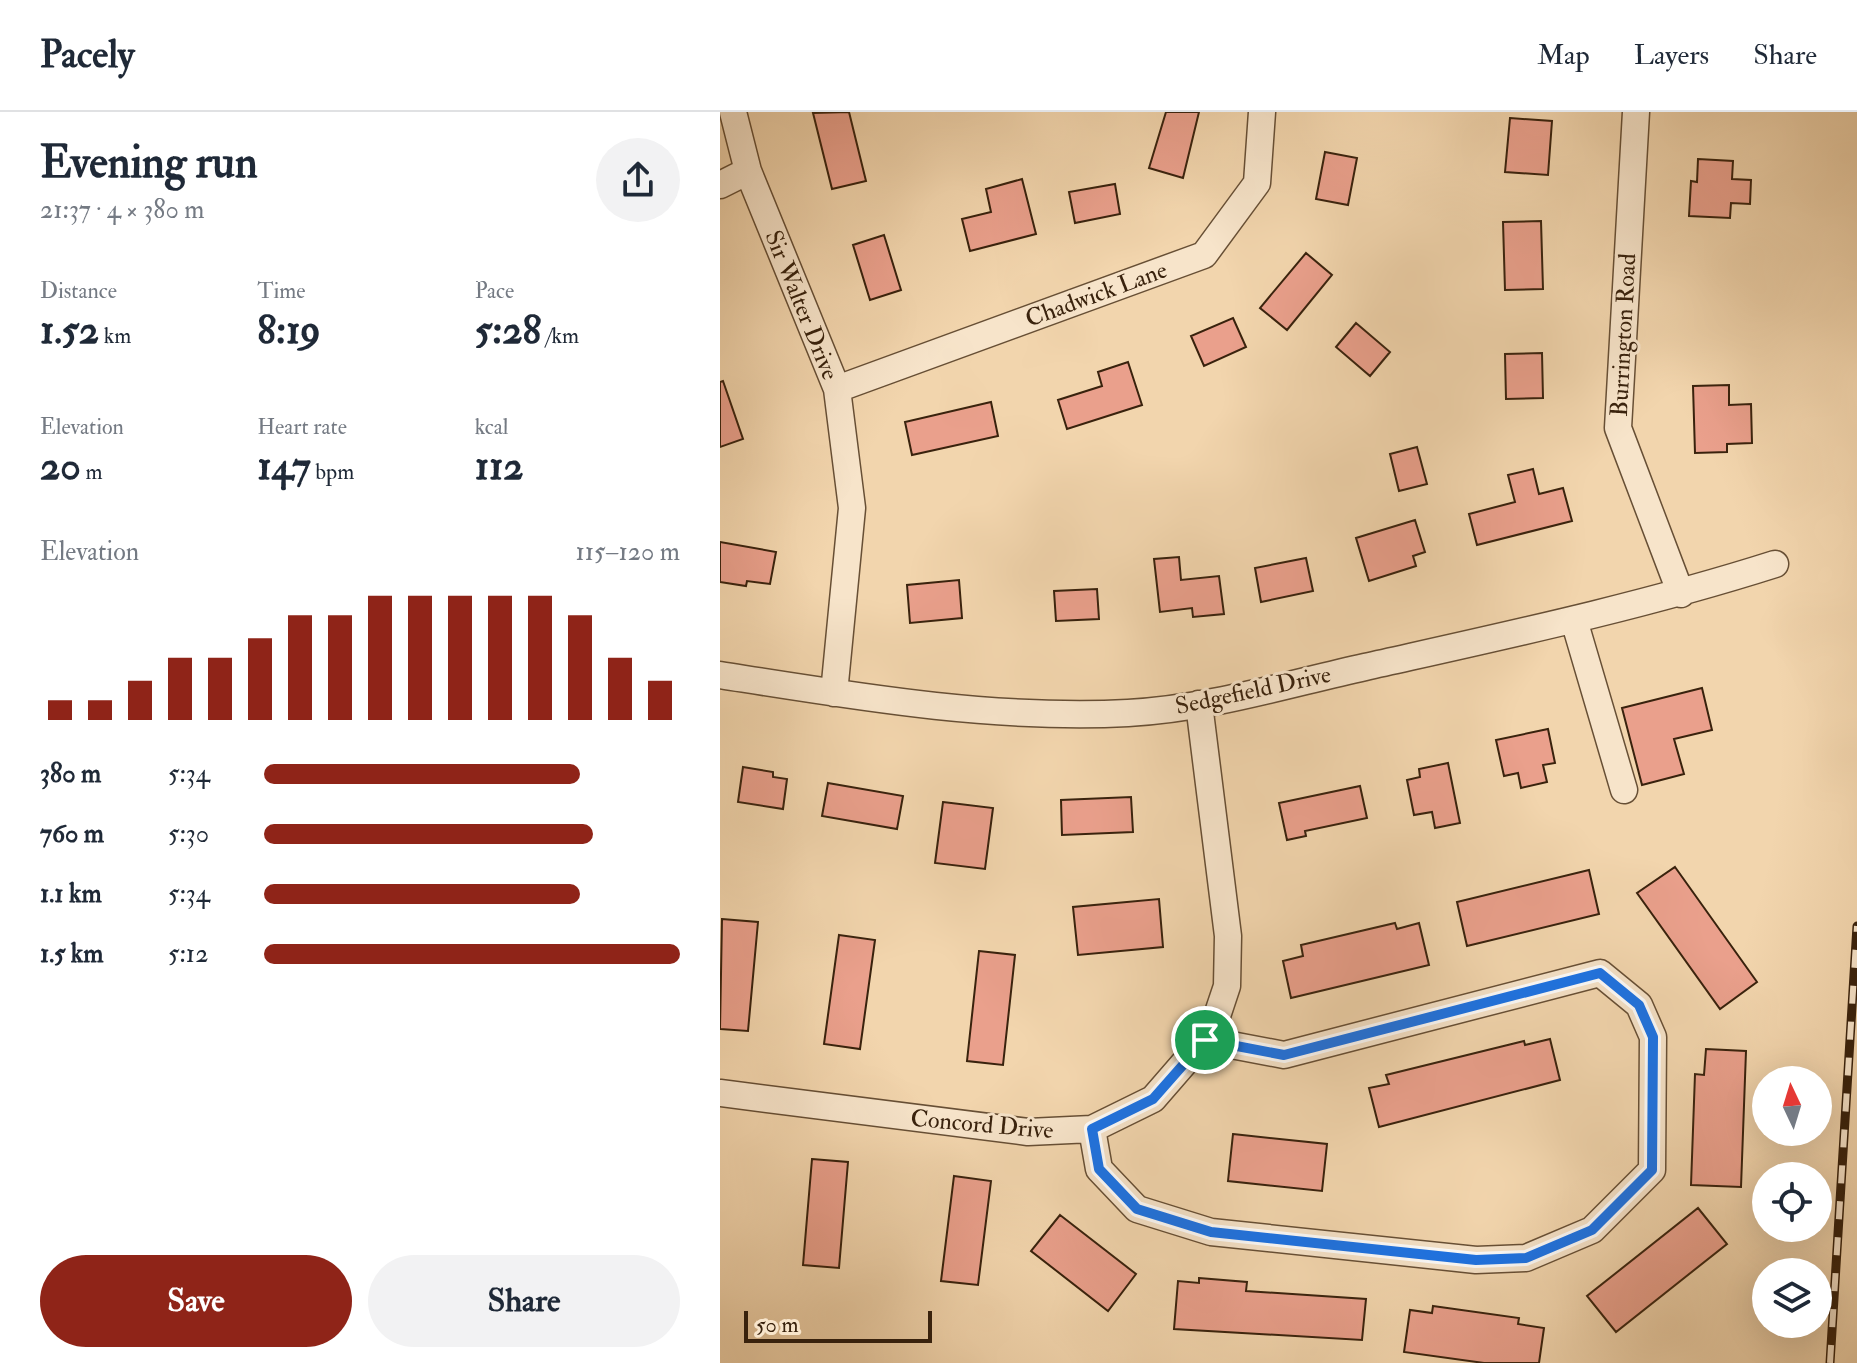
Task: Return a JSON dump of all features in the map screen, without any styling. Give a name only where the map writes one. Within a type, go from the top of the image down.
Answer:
[{"type":"street","name":"Sir Walter Drive","points":[[733,112],[748,171],[837,389],[852,508],[834,693]]},
{"type":"street","name":"Chadwick Lane","points":[[837,389],[1204,255],[1257,183],[1262,112]]},
{"type":"street","name":"Burrington Road","points":[[1636,112],[1618,428],[1681,594]]},
{"type":"street","points":[[720,185],[748,171]]},
{"type":"street","name":"Sedgefield Drive","points":[[720,675],[834,693],[1008,711],[1129,713],[1199,704],[1574,620],[1681,594],[1775,564]]},
{"type":"street","points":[[1574,620],[1624,790]]},
{"type":"street","name":"Concord Drive","points":[[720,1093],[1028,1132],[1092,1129],[1153,1099],[1205,1040],[1227,986],[1228,936],[1199,704]]},
{"type":"street","points":[[1092,1129],[1099,1169],[1137,1209],[1211,1232],[1476,1260],[1526,1258],[1592,1230],[1652,1170],[1653,1037],[1639,1005],[1600,973],[1284,1055],[1205,1040]]},
{"type":"building","points":[[849,112],[866,181],[832,189],[813,113]]},
{"type":"building","points":[[1166,112],[1199,112],[1183,178],[1149,168]]},
{"type":"building","points":[[1510,118],[1552,121],[1548,175],[1505,172]]},
{"type":"building","points":[[1325,152],[1357,158],[1348,205],[1316,199]]},
{"type":"building","points":[[1698,159],[1733,161],[1732,179],[1751,180],[1750,204],[1731,203],[1730,218],[1689,216],[1691,181],[1697,182]]},
{"type":"building","points":[[1022,179],[1036,234],[970,251],[962,219],[991,212],[986,189]]},
{"type":"building","points":[[1115,184],[1120,214],[1075,223],[1069,192]]},
{"type":"building","points":[[1541,221],[1543,289],[1505,290],[1503,222]]},
{"type":"building","points":[[884,235],[901,290],[870,300],[853,245]]},
{"type":"building","points":[[1306,253],[1332,275],[1287,330],[1260,308]]},
{"type":"building","points":[[1233,318],[1246,347],[1204,366],[1191,336]]},
{"type":"building","points":[[1356,323],[1390,352],[1370,376],[1336,347]]},
{"type":"building","points":[[1542,353],[1543,398],[1506,399],[1505,354]]},
{"type":"building","points":[[1128,362],[1142,405],[1067,429],[1058,400],[1102,386],[1098,372]]},
{"type":"building","points":[[723,381],[743,439],[720,447],[720,382]]},
{"type":"building","points":[[1729,385],[1729,405],[1751,404],[1752,443],[1727,444],[1727,452],[1695,453],[1693,386]]},
{"type":"building","points":[[991,402],[998,436],[912,455],[905,422]]},
{"type":"building","points":[[1417,447],[1427,484],[1399,491],[1390,454]]},
{"type":"building","points":[[1533,469],[1539,494],[1563,488],[1572,521],[1477,545],[1469,514],[1515,502],[1508,475]]},
{"type":"building","points":[[1415,520],[1425,552],[1413,556],[1416,566],[1369,581],[1356,538]]},
{"type":"building","points":[[720,542],[776,552],[770,584],[747,581],[746,586],[720,582]]},
{"type":"building","points":[[1179,557],[1181,580],[1219,576],[1224,614],[1193,617],[1192,608],[1160,612],[1154,559]]},
{"type":"building","points":[[1306,558],[1313,591],[1261,602],[1255,568]]},
{"type":"building","points":[[959,580],[962,618],[910,623],[907,585]]},
{"type":"building","points":[[1097,589],[1099,619],[1056,621],[1054,591]]},
{"type":"building","points":[[1702,688],[1712,730],[1674,739],[1684,774],[1642,785],[1622,708]]},
{"type":"building","points":[[1548,729],[1555,763],[1543,765],[1547,782],[1521,788],[1518,773],[1504,776],[1496,740]]},
{"type":"building","points":[[1448,763],[1460,823],[1435,828],[1432,812],[1414,815],[1407,780],[1420,777],[1419,769]]},
{"type":"building","points":[[743,767],[773,772],[773,777],[787,779],[783,809],[738,802]]},
{"type":"building","points":[[828,783],[903,796],[897,829],[822,816]]},
{"type":"building","points":[[1360,786],[1367,818],[1305,831],[1306,836],[1287,840],[1279,803]]},
{"type":"building","points":[[1131,797],[1133,832],[1062,835],[1061,800]]},
{"type":"building","points":[[943,802],[993,808],[985,869],[935,863]]},
{"type":"building","points":[[1675,867],[1757,982],[1720,1009],[1637,893]]},
{"type":"building","points":[[1589,870],[1599,914],[1467,946],[1457,902]]},
{"type":"building","points":[[1159,899],[1163,947],[1078,955],[1073,907]]},
{"type":"building","points":[[722,919],[758,922],[748,1031],[720,1029]]},
{"type":"building","points":[[1395,923],[1397,929],[1419,923],[1429,965],[1291,998],[1283,961],[1303,956],[1301,945]]},
{"type":"building","points":[[839,935],[875,940],[860,1049],[824,1044]]},
{"type":"building","points":[[979,951],[1015,955],[1003,1065],[967,1061]]},
{"type":"building","points":[[1550,1039],[1560,1080],[1379,1127],[1369,1088],[1389,1084],[1386,1075],[1524,1041],[1525,1045]]},
{"type":"building","points":[[1706,1049],[1746,1051],[1741,1187],[1691,1185],[1695,1074],[1704,1075]]},
{"type":"building","points":[[1233,1134],[1327,1144],[1322,1191],[1228,1181]]},
{"type":"building","points":[[812,1159],[848,1162],[839,1268],[803,1265]]},
{"type":"building","points":[[954,1176],[991,1181],[978,1285],[941,1281]]},
{"type":"building","points":[[1698,1208],[1727,1244],[1616,1332],[1587,1296]]},
{"type":"building","points":[[1060,1215],[1136,1274],[1108,1311],[1031,1251]]},
{"type":"building","points":[[1199,1278],[1247,1282],[1246,1291],[1366,1299],[1362,1340],[1174,1329],[1178,1281],[1199,1283]]},
{"type":"building","points":[[1433,1306],[1519,1318],[1518,1324],[1544,1328],[1539,1363],[1484,1363],[1404,1352],[1410,1310],[1432,1313]]},
{"type":"railway","points":[[1830,1363],[1857,926]]},
{"type":"route","points":[[1600,973],[1639,1005],[1653,1037],[1652,1170],[1592,1230],[1526,1258],[1476,1260],[1211,1232],[1137,1209],[1099,1169],[1092,1129],[1153,1099],[1205,1040],[1284,1055],[1600,973]]}]
